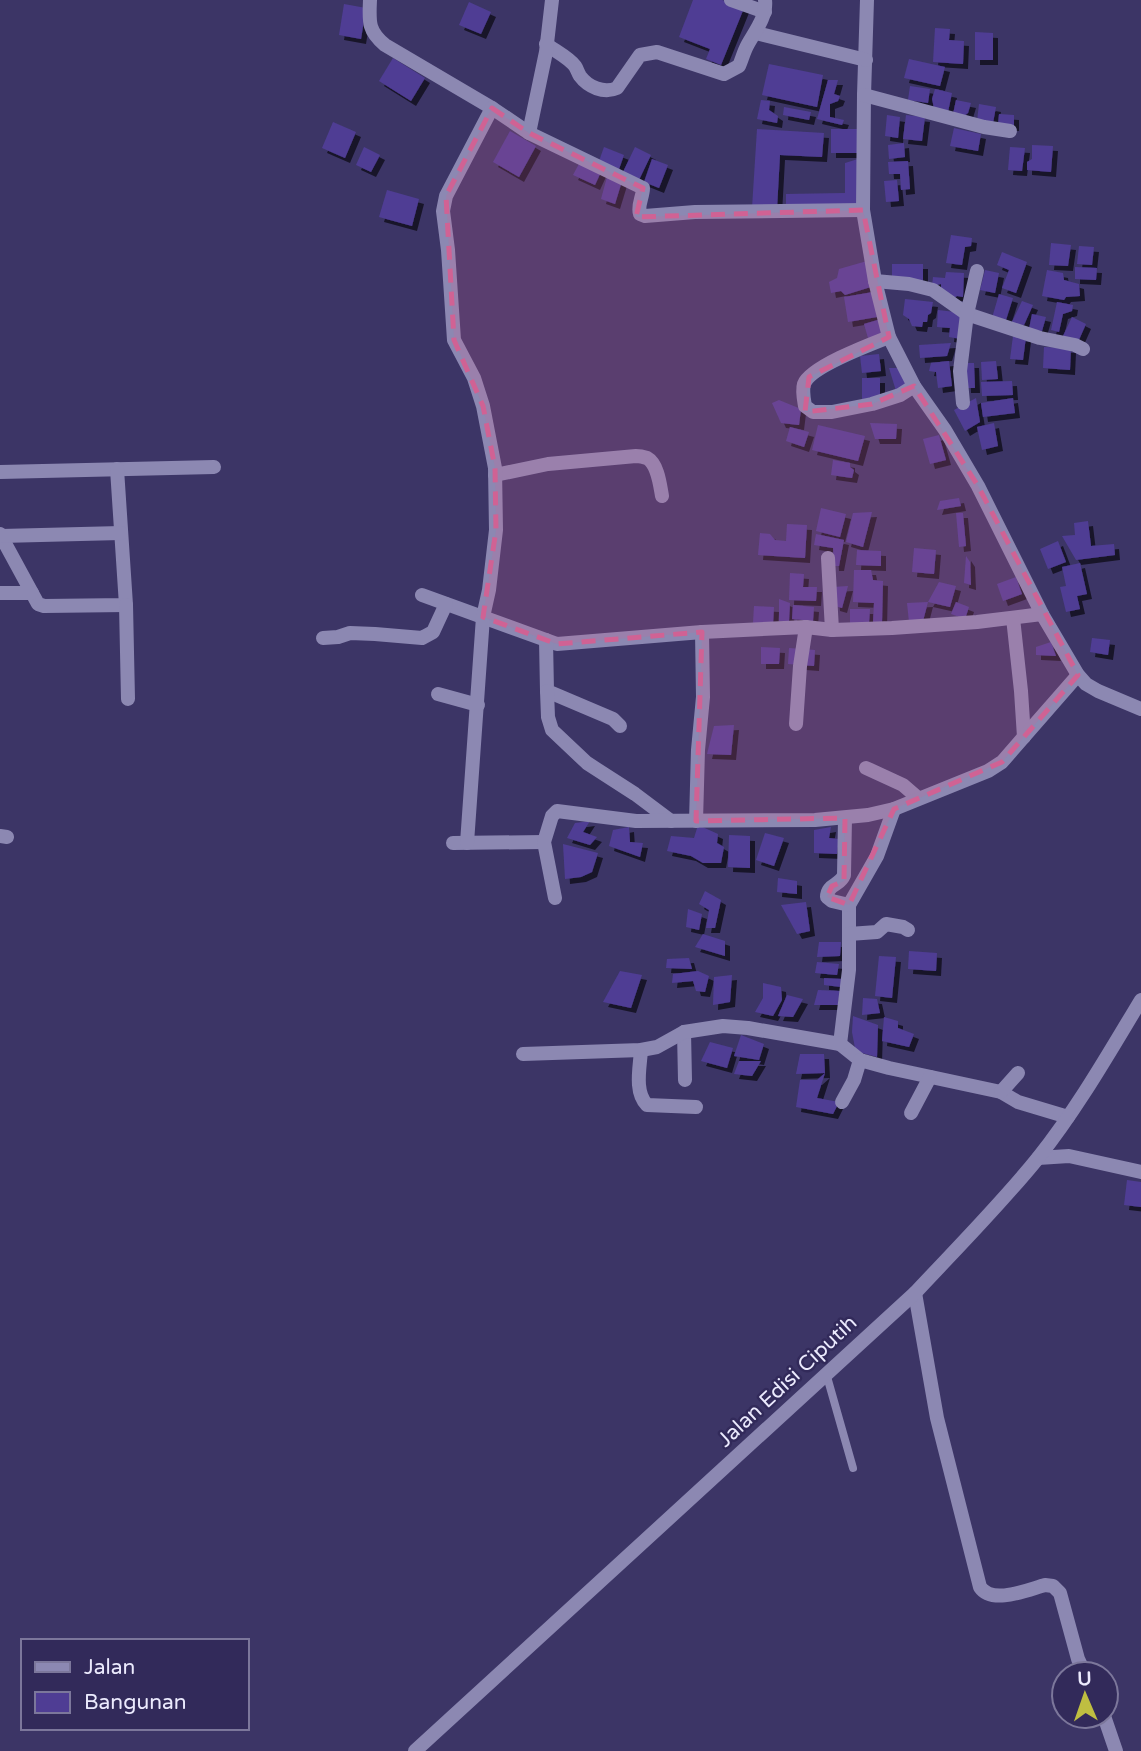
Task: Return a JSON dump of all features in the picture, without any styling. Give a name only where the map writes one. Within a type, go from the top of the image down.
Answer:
[{"type":"street","points":[[370,0],[370,25],[375,36],[385,45],[529,133],[643,188],[640,214],[863,210]]},
{"type":"street","points":[[529,133],[552,0]]},
{"type":"street","points":[[546,44],[574,65],[586,83],[604,90],[617,88],[640,55],[648,53],[657,52],[724,74],[739,66],[746,46],[756,33],[765,6],[731,0]]},
{"type":"street","points":[[867,0],[863,210],[875,281],[889,337],[914,386],[945,430],[978,486],[1042,614],[1078,675],[1098,691],[1141,709]]},
{"type":"street","points":[[756,33],[866,60]]},
{"type":"street","points":[[864,95],[984,127],[1010,131]]},
{"type":"street","points":[[492,108],[446,196],[443,211],[454,340],[474,378],[483,406],[495,475],[496,530],[483,617],[478,705],[460,843],[544,842]]},
{"type":"street","points":[[963,403],[960,371],[976,271]]},
{"type":"street","points":[[875,281],[909,284],[933,290],[967,314],[1083,349]]},
{"type":"street","points":[[889,337],[820,368],[808,377],[803,386],[805,406],[813,412],[832,412],[891,398],[914,386]]},
{"type":"street","points":[[495,475],[548,464],[646,457],[652,463],[659,480],[662,496]]},
{"type":"street","points":[[0,472],[214,467]]},
{"type":"street","points":[[117,468],[126,605],[128,699]]},
{"type":"street","points":[[121,533],[1,535],[38,604],[126,605]]},
{"type":"street","points":[[828,558],[832,630]]},
{"type":"street","points":[[0,593],[32,593]]},
{"type":"street","points":[[422,595],[557,644],[702,632],[806,627],[832,630],[965,623],[1042,614]]},
{"type":"street","points":[[323,638],[350,633],[422,638],[433,632],[446,604]]},
{"type":"street","points":[[1013,618],[1024,737]]},
{"type":"street","points":[[796,724],[806,627]]},
{"type":"street","points":[[696,821],[703,697],[702,632]]},
{"type":"street","points":[[546,640],[548,717],[552,730],[587,763],[671,821]]},
{"type":"street","points":[[555,898],[544,842],[552,816],[557,811],[636,821],[696,821],[815,820],[868,815],[894,809],[988,771],[1002,762],[1078,675]]},
{"type":"street","points":[[547,691],[614,719],[620,726]]},
{"type":"street","points":[[438,694],[478,705]]},
{"type":"street","points":[[866,768],[903,785],[918,798]]},
{"type":"street","points":[[840,1044],[849,970],[849,905],[877,856],[894,809]]},
{"type":"street","points":[[845,818],[844,875],[840,882],[832,886],[827,897],[849,905]]},
{"type":"street","points":[[849,934],[877,932],[886,924],[908,930]]},
{"type":"street","name":"Jalan Edisi Ciputih","points":[[415,1751],[915,1293],[1038,1158],[1068,1117],[1141,1000]]},
{"type":"street","points":[[523,1054],[641,1050],[657,1047],[684,1032],[711,1027],[736,1027],[840,1044],[860,1060],[1001,1092],[1018,1102],[1068,1117]]},
{"type":"street","points":[[684,1032],[685,1080]]},
{"type":"street","points":[[641,1050],[642,1101],[647,1105],[695,1107]]},
{"type":"street","points":[[842,1102],[854,1080],[860,1060]]},
{"type":"street","points":[[1001,1092],[1018,1073]]},
{"type":"street","points":[[911,1113],[930,1077]]},
{"type":"street","points":[[1038,1158],[1069,1156],[1141,1172]]},
{"type":"street","points":[[915,1293],[937,1418],[980,1587],[988,1595],[996,1597],[1045,1585],[1053,1586],[1060,1593],[1078,1660]]},
{"type":"street","points":[[1109,1730],[1116,1751]]},
{"type":"lane","points":[[826,1373],[853,1468]]},
{"type":"highlighted area","points":[[492,108],[529,133],[643,188],[636,217],[863,210],[889,337],[809,377],[805,412],[872,404],[914,386],[978,486],[1078,675],[1002,762],[894,809],[849,905],[827,897],[832,886],[844,881],[845,818],[696,821],[702,632],[557,644],[483,617],[496,530],[495,468],[483,406],[454,340],[446,196]]},
{"type":"building","points":[[693,0],[722,0],[744,8],[721,65],[706,59],[710,49],[679,37]]},
{"type":"building","points":[[469,2],[491,12],[481,34],[459,25]]},
{"type":"building","points":[[344,4],[366,8],[361,39],[339,35]]},
{"type":"building","points":[[935,28],[950,29],[949,40],[964,41],[963,64],[933,62]]},
{"type":"building","points":[[975,32],[993,33],[993,60],[975,60]]},
{"type":"building","points":[[393,58],[425,78],[411,101],[379,81]]},
{"type":"building","points":[[909,59],[945,67],[940,86],[904,78]]},
{"type":"building","points":[[769,64],[823,75],[817,107],[762,95]]},
{"type":"building","points":[[828,80],[838,80],[834,94],[840,96],[838,101],[830,104],[830,117],[844,120],[842,125],[817,119]]},
{"type":"building","points":[[910,86],[930,89],[928,103],[908,100]]},
{"type":"building","points":[[935,89],[952,93],[948,112],[934,108],[932,99]]},
{"type":"building","points":[[761,100],[770,101],[769,110],[778,116],[777,123],[757,119]]},
{"type":"building","points":[[956,100],[971,103],[964,116],[953,114]]},
{"type":"building","points":[[979,104],[996,107],[993,123],[977,121]]},
{"type":"building","points":[[784,107],[811,112],[809,120],[783,115]]},
{"type":"building","points":[[999,114],[1014,115],[1014,126],[998,125]]},
{"type":"building","points":[[887,115],[900,117],[898,138],[885,136]]},
{"type":"building","points":[[906,115],[925,117],[922,141],[903,139]]},
{"type":"building","points":[[333,122],[356,132],[345,158],[322,148]]},
{"type":"building","points":[[954,128],[981,134],[978,151],[950,146]]},
{"type":"building","points":[[757,129],[824,133],[822,157],[780,155],[777,209],[752,208]]},
{"type":"building","points":[[831,129],[859,129],[859,153],[831,153]]},
{"type":"building","points":[[510,131],[536,146],[519,177],[493,162]]},
{"type":"building","points":[[904,143],[905,157],[889,159],[888,145]]},
{"type":"building","points":[[1032,145],[1053,146],[1051,172],[1027,170],[1027,162],[1032,159]]},
{"type":"building","points":[[364,147],[380,155],[371,172],[356,165]]},
{"type":"building","points":[[604,147],[624,155],[618,172],[598,164]]},
{"type":"building","points":[[635,147],[651,155],[638,182],[622,174]]},
{"type":"building","points":[[1010,147],[1025,148],[1022,171],[1008,170]]},
{"type":"building","points":[[652,159],[668,165],[659,188],[644,182]]},
{"type":"building","points":[[858,159],[859,206],[786,208],[786,194],[845,193],[845,163]]},
{"type":"building","points":[[908,161],[910,189],[901,190],[900,174],[889,174],[888,162]]},
{"type":"building","points":[[580,162],[601,172],[595,185],[573,175]]},
{"type":"building","points":[[607,177],[622,181],[615,204],[601,199]]},
{"type":"building","points":[[897,180],[899,201],[886,202],[884,181]]},
{"type":"building","points":[[387,190],[419,199],[412,226],[379,217]]},
{"type":"building","points":[[951,235],[972,238],[971,246],[965,247],[962,265],[946,263]]},
{"type":"building","points":[[1051,243],[1071,245],[1068,266],[1049,265]]},
{"type":"building","points":[[1079,246],[1094,247],[1092,265],[1077,264]]},
{"type":"building","points":[[1002,252],[1027,262],[1016,293],[1002,288],[1009,270],[997,265]]},
{"type":"building","points":[[867,261],[874,286],[845,295],[841,291],[831,293],[829,282],[837,278],[839,269]]},
{"type":"building","points":[[892,264],[923,264],[923,281],[892,281]]},
{"type":"building","points":[[1075,267],[1097,268],[1096,280],[1075,279]]},
{"type":"building","points":[[985,270],[999,273],[995,293],[980,290]]},
{"type":"building","points":[[1047,270],[1063,273],[1064,280],[1079,284],[1080,296],[1066,297],[1064,300],[1042,296]]},
{"type":"building","points":[[946,272],[964,273],[963,297],[954,298],[941,288],[941,284],[932,286],[933,277],[945,278]]},
{"type":"building","points":[[873,292],[877,317],[848,322],[844,297]]},
{"type":"building","points":[[999,294],[1013,298],[1005,323],[992,318]]},
{"type":"building","points":[[905,299],[933,302],[931,313],[922,327],[912,326],[909,319],[903,315]]},
{"type":"building","points":[[1022,301],[1033,305],[1024,325],[1011,324]]},
{"type":"building","points":[[1057,302],[1073,305],[1072,311],[1063,314],[1059,332],[1051,330]]},
{"type":"building","points":[[938,310],[964,313],[961,339],[949,337],[950,328],[937,327]]},
{"type":"building","points":[[1032,314],[1046,317],[1042,331],[1029,329]]},
{"type":"building","points":[[1072,317],[1086,324],[1078,342],[1063,336]]},
{"type":"building","points":[[881,319],[885,334],[868,338],[864,324]]},
{"type":"building","points":[[1013,336],[1026,337],[1023,360],[1010,359]]},
{"type":"building","points":[[951,343],[947,356],[920,358],[919,345]]},
{"type":"building","points":[[1044,347],[1071,348],[1070,370],[1043,368]]},
{"type":"building","points":[[879,354],[881,371],[862,373],[860,356]]},
{"type":"building","points":[[949,361],[952,386],[938,388],[936,372],[929,371],[931,363]]},
{"type":"building","points":[[996,361],[998,379],[982,380],[981,362]]},
{"type":"building","points":[[965,363],[974,363],[975,388],[966,388]]},
{"type":"building","points":[[889,368],[899,368],[909,383],[896,391]]},
{"type":"building","points":[[862,378],[880,378],[880,398],[862,399]]},
{"type":"building","points":[[1012,381],[1013,395],[982,396],[981,382]]},
{"type":"building","points":[[976,398],[980,422],[965,431],[954,410]]},
{"type":"building","points":[[1013,398],[1015,413],[983,417],[981,403]]},
{"type":"building","points":[[779,400],[801,409],[799,425],[781,423],[772,403]]},
{"type":"building","points":[[870,423],[897,424],[896,439],[875,439]]},
{"type":"building","points":[[994,423],[998,446],[982,450],[977,427]]},
{"type":"building","points":[[818,425],[865,436],[858,461],[812,450]]},
{"type":"building","points":[[790,427],[809,432],[804,447],[786,441]]},
{"type":"building","points":[[939,435],[946,460],[930,464],[923,439]]},
{"type":"building","points":[[833,460],[850,463],[854,470],[852,478],[831,475]]},
{"type":"building","points":[[959,498],[961,506],[937,510],[940,501]]},
{"type":"building","points":[[821,508],[846,514],[840,537],[816,531]]},
{"type":"building","points":[[872,512],[863,547],[846,542],[853,513]]},
{"type":"building","points":[[956,513],[963,513],[966,546],[959,547]]},
{"type":"building","points":[[1088,521],[1091,546],[1114,544],[1115,555],[1076,560],[1062,536],[1075,535],[1074,523]]},
{"type":"building","points":[[787,524],[807,525],[805,558],[758,555],[760,533],[770,534],[775,540],[786,541]]},
{"type":"building","points":[[816,534],[844,540],[839,566],[834,566],[833,548],[814,545]]},
{"type":"building","points":[[1058,541],[1066,562],[1048,569],[1040,549]]},
{"type":"building","points":[[914,548],[936,550],[934,574],[912,572]]},
{"type":"building","points":[[857,550],[881,551],[881,566],[856,565]]},
{"type":"building","points":[[966,556],[970,562],[971,585],[964,583]]},
{"type":"building","points":[[1080,563],[1087,594],[1077,596],[1080,609],[1066,612],[1060,587],[1066,586],[1062,567]]},
{"type":"building","points":[[854,570],[871,570],[873,580],[883,581],[882,623],[873,622],[874,603],[853,602]]},
{"type":"building","points":[[790,573],[804,574],[803,587],[817,587],[816,601],[789,600]]},
{"type":"building","points":[[1016,577],[1022,594],[1003,601],[997,584]]},
{"type":"building","points":[[939,582],[956,586],[950,607],[928,602]]},
{"type":"building","points":[[848,586],[842,608],[835,606],[833,587]]},
{"type":"building","points":[[779,599],[790,603],[789,621],[779,621]]},
{"type":"building","points":[[928,602],[923,621],[909,622],[907,603]]},
{"type":"building","points":[[956,602],[969,607],[965,619],[951,614]]},
{"type":"building","points":[[793,605],[814,607],[813,621],[792,619]]},
{"type":"building","points":[[754,606],[774,607],[773,624],[753,623]]},
{"type":"building","points":[[850,609],[870,609],[869,623],[850,623]]},
{"type":"building","points":[[1092,638],[1110,640],[1108,655],[1090,652]]},
{"type":"building","points":[[1051,642],[1056,656],[1036,655],[1036,647]]},
{"type":"building","points":[[761,647],[780,648],[779,664],[761,664]]},
{"type":"building","points":[[789,648],[815,650],[814,666],[788,664]]},
{"type":"building","points":[[734,725],[731,755],[707,754],[714,726]]},
{"type":"building","points":[[590,821],[583,832],[597,837],[590,845],[567,838],[575,823]]},
{"type":"building","points":[[698,825],[718,834],[717,843],[724,847],[721,863],[703,863],[691,856],[667,851],[671,836],[694,838]]},
{"type":"building","points":[[629,827],[630,842],[643,843],[640,857],[609,846],[613,830]]},
{"type":"building","points":[[831,827],[829,838],[839,839],[837,854],[814,853],[814,830]]},
{"type":"building","points":[[765,833],[784,838],[774,866],[756,860]]},
{"type":"building","points":[[729,835],[750,836],[750,868],[728,867]]},
{"type":"building","points":[[563,844],[598,853],[592,872],[565,879]]},
{"type":"building","points":[[778,878],[797,881],[797,894],[777,892]]},
{"type":"building","points":[[705,891],[721,900],[715,928],[706,928],[709,910],[699,904]]},
{"type":"building","points":[[806,902],[810,931],[797,934],[781,905]]},
{"type":"building","points":[[688,909],[702,914],[699,930],[686,927]]},
{"type":"building","points":[[703,934],[725,941],[725,956],[695,947]]},
{"type":"building","points":[[819,942],[841,942],[840,956],[817,957]]},
{"type":"building","points":[[909,951],[937,953],[936,971],[908,969]]},
{"type":"building","points":[[879,956],[896,957],[892,998],[875,996]]},
{"type":"building","points":[[689,958],[692,969],[666,968],[667,959]]},
{"type":"building","points":[[817,962],[839,964],[837,975],[815,973]]},
{"type":"building","points":[[620,971],[642,975],[631,1008],[603,1002]]},
{"type":"building","points":[[698,971],[709,976],[705,992],[696,991],[693,981],[672,983],[673,974]]},
{"type":"building","points":[[732,975],[730,1002],[713,1005],[714,977]]},
{"type":"building","points":[[824,978],[842,979],[841,987],[824,985]]},
{"type":"building","points":[[763,983],[781,987],[782,1000],[773,1016],[755,1012],[763,998]]},
{"type":"building","points":[[818,990],[840,991],[838,1005],[814,1005]]},
{"type":"building","points":[[787,995],[803,999],[793,1017],[778,1016]]},
{"type":"building","points":[[863,998],[877,999],[880,1013],[862,1015]]},
{"type":"building","points":[[853,1016],[878,1025],[877,1057],[855,1048]]},
{"type":"building","points":[[884,1017],[898,1021],[898,1028],[914,1034],[909,1047],[882,1041]]},
{"type":"building","points":[[741,1035],[764,1044],[759,1060],[734,1056]]},
{"type":"building","points":[[710,1042],[733,1048],[727,1068],[701,1061]]},
{"type":"building","points":[[800,1054],[824,1054],[825,1073],[796,1074]]},
{"type":"building","points":[[739,1061],[761,1061],[752,1076],[734,1074]]},
{"type":"building","points":[[825,1073],[817,1098],[839,1102],[833,1114],[796,1107],[800,1080],[817,1080]]},
{"type":"building","points":[[1127,1180],[1141,1182],[1141,1207],[1124,1205]]}]
